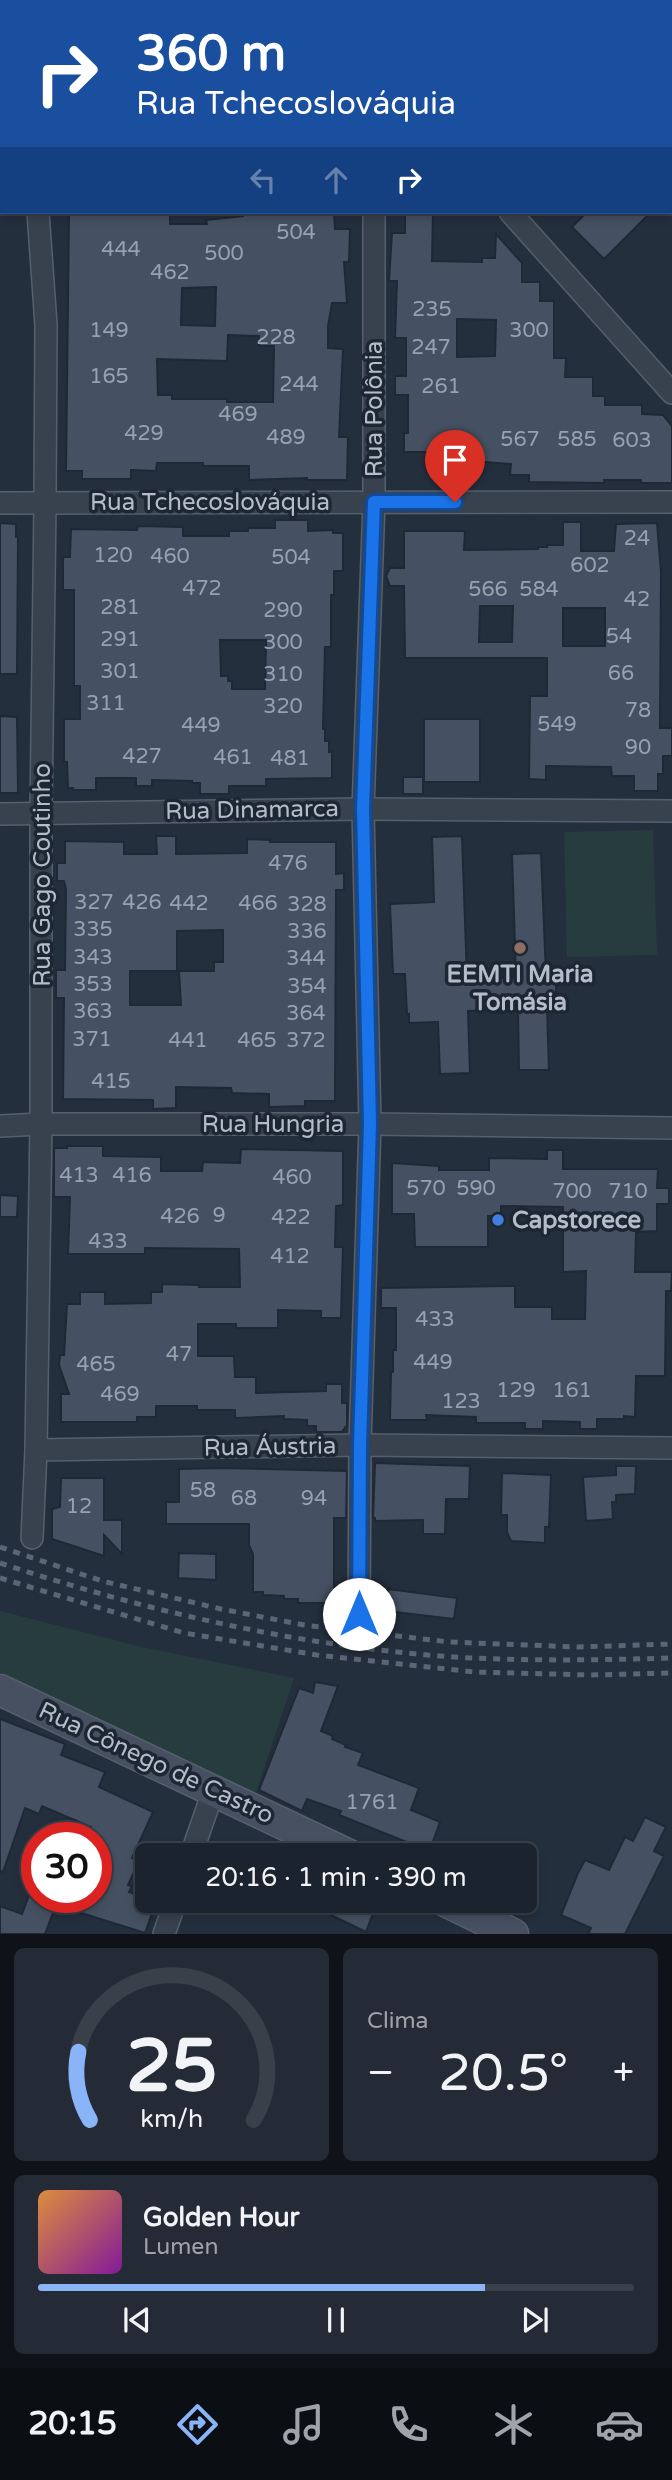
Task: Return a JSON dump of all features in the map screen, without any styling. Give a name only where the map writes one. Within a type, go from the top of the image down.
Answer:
[{"type":"main road","name":"Rua Cônego de Castro","points":[[0,1690],[324,1843]]},
{"type":"main road","points":[[470,1913],[513,1934]]},
{"type":"street","name":"Rua Gago Coutinho","points":[[32,1538],[41,1124],[46,326],[38,214]]},
{"type":"street","name":"Rua Polônia","points":[[359,1614],[360,1445],[370,1124],[363,809],[374,502],[374,214]]},
{"type":"street","points":[[512,214],[672,393]]},
{"type":"street","name":"Rua Tchecoslováquia","points":[[0,503],[672,502]]},
{"type":"street","name":"Rua Dinamarca","points":[[0,814],[363,809],[672,811]]},
{"type":"street","name":"Rua Hungria","points":[[0,1126],[370,1124],[672,1128]]},
{"type":"street","name":"Rua Áustria","points":[[36,1450],[360,1445],[672,1448]]},
{"type":"street","points":[[195,1843],[214,1789]]},
{"type":"street","points":[[164,1934],[171,1913]]},
{"type":"green space","points":[[653,830],[657,955],[567,957],[564,832]]},
{"type":"green space","points":[[0,1611],[142,1647],[294,1678],[255,1795],[0,1672]]},
{"type":"building","points":[[69,214],[170,214],[170,224],[207,224],[206,220],[243,214],[334,214],[335,229],[350,229],[349,262],[344,262],[347,303],[332,303],[328,326],[328,348],[343,349],[339,437],[348,437],[347,480],[249,480],[249,466],[203,466],[203,463],[157,463],[156,471],[131,470],[131,479],[82,479],[82,471],[66,471]],"holes":[[[216,287],[215,326],[181,325],[182,288]],[[228,335],[259,336],[259,346],[274,346],[273,402],[172,399],[172,395],[158,395],[157,359],[227,361]]]},
{"type":"building","points":[[405,214],[433,214],[432,261],[482,262],[482,258],[495,258],[496,234],[522,263],[522,282],[540,282],[540,301],[554,301],[554,358],[566,358],[565,377],[593,377],[593,396],[605,396],[605,405],[642,405],[642,414],[663,415],[672,426],[672,483],[641,483],[641,480],[604,480],[604,483],[529,482],[529,475],[510,475],[511,464],[473,461],[473,452],[404,452],[404,433],[408,433],[408,395],[395,395],[395,376],[406,376],[406,338],[395,338],[397,281],[389,281],[392,233],[405,233]],"holes":[[[457,319],[496,320],[495,356],[457,357]]]},
{"type":"building","points":[[585,214],[649,214],[604,259],[572,227]]},
{"type":"building","points":[[275,520],[308,520],[308,531],[333,530],[333,533],[343,533],[343,571],[334,571],[334,595],[331,595],[331,647],[325,647],[323,729],[325,741],[329,741],[329,752],[332,752],[332,778],[266,779],[266,786],[229,786],[229,794],[200,794],[200,783],[192,781],[152,780],[152,786],[136,786],[136,778],[96,778],[96,790],[68,788],[67,762],[64,762],[64,719],[80,719],[80,686],[74,686],[74,590],[63,590],[63,557],[70,557],[71,529],[137,530],[138,526],[183,527],[183,536],[229,536],[229,531],[275,528]],"holes":[[[220,640],[266,640],[265,689],[232,689],[232,681],[228,681],[228,676],[221,676]]]},
{"type":"building","points":[[563,522],[581,522],[581,551],[614,551],[616,524],[657,523],[661,572],[660,728],[672,728],[672,756],[663,756],[663,774],[658,774],[658,791],[634,791],[634,776],[612,776],[611,767],[546,766],[546,780],[529,779],[530,696],[547,696],[547,658],[405,658],[404,586],[390,586],[386,576],[390,568],[404,568],[404,531],[465,531],[464,550],[538,549],[547,545],[563,545]],"holes":[[[480,606],[513,606],[512,642],[479,642]],[[563,608],[605,608],[605,646],[563,646]]]},
{"type":"building","points":[[0,523],[16,524],[18,537],[17,674],[0,674]]},
{"type":"building","points":[[0,716],[17,717],[18,793],[0,793]]},
{"type":"building","points":[[424,719],[480,719],[480,782],[424,782]]},
{"type":"building","points":[[403,777],[423,777],[423,794],[403,794]]},
{"type":"building","points":[[156,836],[176,836],[176,854],[247,853],[247,839],[270,842],[336,842],[336,874],[344,873],[344,890],[336,890],[335,1101],[305,1101],[305,1106],[269,1107],[269,1094],[232,1093],[231,1088],[176,1087],[176,1108],[153,1109],[153,1100],[63,1099],[64,998],[56,998],[56,970],[65,970],[66,889],[64,881],[57,881],[57,863],[65,863],[65,841],[124,842],[124,854],[157,854]],"holes":[[[223,930],[223,962],[214,962],[214,971],[179,971],[181,1005],[130,1005],[130,971],[177,971],[177,931]]]},
{"type":"building","points":[[462,836],[467,979],[516,977],[512,854],[541,853],[546,975],[556,975],[556,1008],[547,1008],[549,1070],[519,1070],[518,1009],[468,1011],[470,1073],[440,1074],[438,1022],[409,1023],[405,974],[393,974],[390,904],[434,902],[432,837]]},
{"type":"building","points":[[103,1146],[103,1156],[161,1157],[161,1171],[202,1171],[203,1162],[240,1163],[241,1149],[343,1151],[343,1205],[336,1206],[335,1247],[343,1247],[341,1318],[321,1318],[321,1311],[278,1310],[278,1328],[198,1324],[198,1356],[234,1356],[235,1377],[256,1377],[256,1393],[326,1391],[326,1384],[342,1384],[342,1403],[347,1403],[347,1425],[342,1432],[316,1432],[316,1426],[307,1426],[307,1420],[284,1419],[284,1416],[235,1418],[235,1410],[197,1410],[197,1406],[156,1406],[156,1417],[137,1417],[137,1422],[61,1422],[61,1394],[69,1394],[59,1365],[60,1355],[64,1355],[67,1304],[80,1304],[80,1292],[105,1292],[105,1304],[151,1303],[151,1292],[162,1292],[162,1284],[240,1287],[239,1249],[145,1248],[145,1254],[68,1254],[70,1197],[54,1197],[54,1148]]},
{"type":"building","points":[[547,1150],[563,1150],[563,1169],[658,1169],[657,1188],[669,1188],[669,1204],[657,1204],[657,1231],[636,1232],[635,1272],[672,1272],[671,1291],[666,1291],[665,1376],[636,1376],[635,1417],[597,1419],[597,1429],[580,1429],[580,1422],[543,1421],[543,1429],[525,1429],[525,1423],[476,1423],[476,1417],[426,1415],[427,1420],[390,1420],[391,1372],[393,1350],[396,1350],[396,1308],[381,1308],[381,1288],[515,1286],[515,1307],[552,1307],[552,1319],[585,1319],[586,1271],[563,1272],[563,1207],[501,1206],[501,1216],[488,1216],[488,1247],[415,1247],[414,1214],[392,1214],[392,1163],[439,1166],[439,1170],[489,1170],[489,1158],[547,1159]]},
{"type":"building","points":[[0,1195],[18,1196],[17,1217],[0,1217]]},
{"type":"building","points":[[375,1463],[470,1466],[469,1499],[446,1499],[445,1534],[423,1534],[423,1520],[375,1521]]},
{"type":"building","points":[[616,1466],[636,1466],[635,1494],[616,1495],[616,1502],[612,1502],[613,1519],[586,1521],[583,1477],[616,1475]]},
{"type":"building","points":[[179,1469],[347,1471],[346,1518],[334,1518],[332,1603],[298,1603],[298,1599],[284,1599],[284,1596],[253,1592],[253,1554],[249,1545],[249,1524],[166,1524],[166,1502],[179,1502]]},
{"type":"building","points":[[502,1473],[551,1475],[549,1527],[545,1527],[545,1543],[511,1541],[507,1532],[507,1515],[501,1515]]},
{"type":"building","points":[[61,1478],[104,1478],[104,1520],[122,1520],[122,1554],[104,1535],[104,1556],[52,1539],[52,1509],[60,1507]]},
{"type":"building","points":[[179,1553],[216,1554],[216,1580],[178,1578]]},
{"type":"building","points":[[388,1589],[457,1598],[454,1619],[386,1611]]},
{"type":"building","points":[[315,1682],[338,1686],[321,1731],[333,1736],[332,1739],[346,1745],[345,1747],[363,1753],[358,1765],[419,1788],[411,1810],[440,1822],[432,1843],[409,1843],[339,1815],[341,1811],[307,1799],[302,1811],[259,1790],[299,1688],[313,1693]]},
{"type":"building","points":[[0,1719],[65,1744],[61,1755],[105,1772],[99,1787],[153,1812],[139,1843],[135,1843],[132,1858],[135,1859],[135,1870],[128,1885],[132,1886],[129,1892],[135,1894],[135,1913],[152,1913],[145,1933],[81,1913],[112,1913],[112,1822],[79,1822],[42,1806],[39,1814],[25,1808],[3,1872],[0,1871]]},
{"type":"building","points":[[645,1817],[666,1827],[654,1851],[664,1856],[625,1934],[588,1934],[591,1928],[561,1915],[578,1873],[585,1860],[609,1870],[625,1837],[633,1841]]},
{"type":"building","points":[[0,1906],[22,1914],[53,1913],[45,1934],[0,1934]]},
{"type":"building","points":[[327,1913],[373,1913],[366,1932]]},
{"type":"railway","points":[[0,1547],[102,1581],[304,1625],[449,1642],[578,1647],[672,1644]]},
{"type":"railway","points":[[0,1563],[173,1613],[351,1646],[496,1659],[672,1658]]},
{"type":"railway","points":[[0,1578],[184,1633],[317,1655],[474,1672],[591,1675],[672,1673]]},
{"type":"place","name":"EEMTI Maria Tomásia","points":[[520,948]]},
{"type":"place","name":"Capstorece","points":[[498,1220]]},
{"type":"route","points":[[359,1614],[360,1445],[370,1124],[363,809],[374,502],[455,502]]}]
